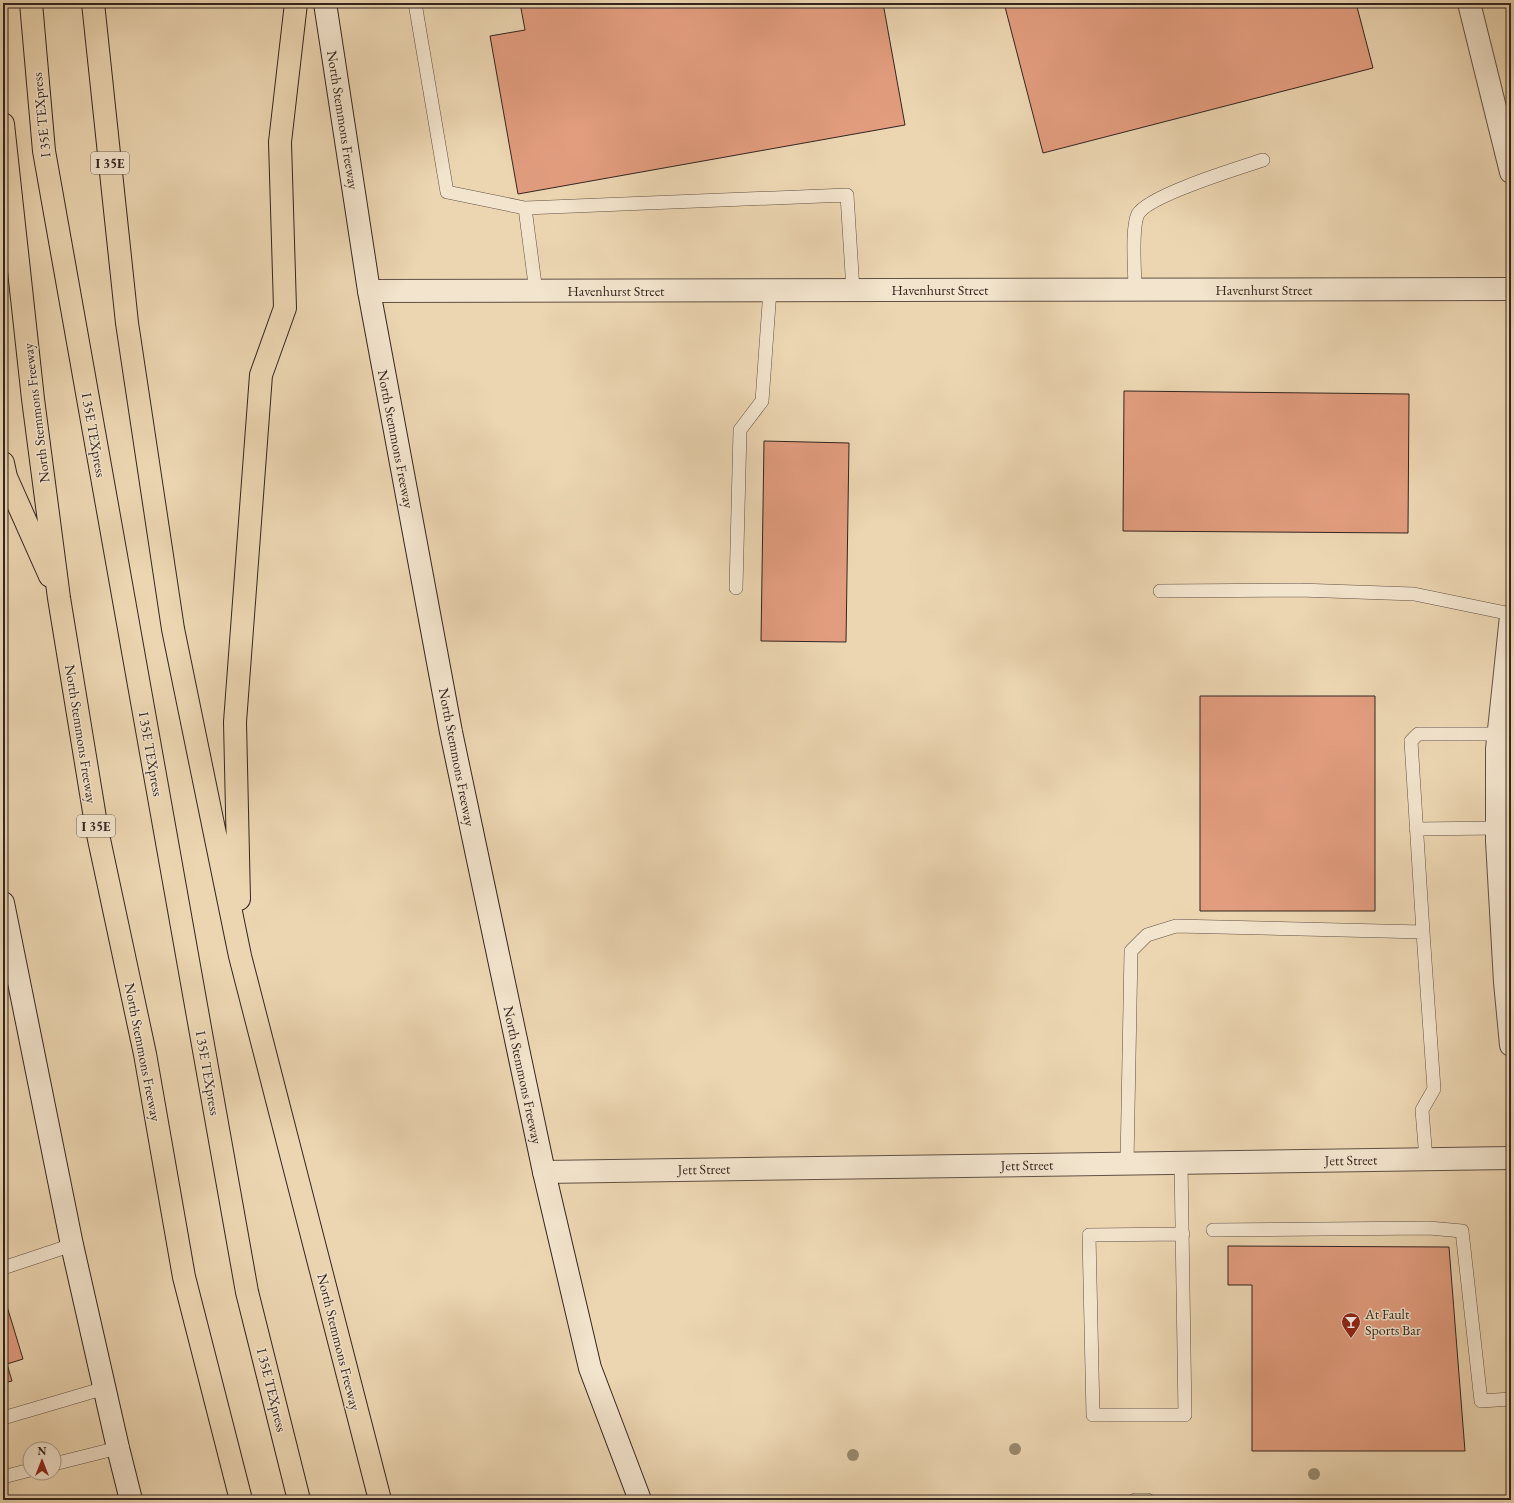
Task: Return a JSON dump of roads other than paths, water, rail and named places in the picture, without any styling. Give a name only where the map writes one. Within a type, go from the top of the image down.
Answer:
[{"type":"highway","name":"I 35E TEXpress","points":[[31,3],[44,151],[247,1292],[299,1500]]},
{"type":"highway","name":"North Stemmons Freeway","points":[[93,3],[127,323],[173,629],[240,956],[380,1500]]},
{"type":"highway","points":[[240,956],[235,722],[261,375],[286,308],[280,142],[296,3]]},
{"type":"highway","name":"North Stemmons Freeway","points":[[3,124],[33,399],[59,598],[97,830],[145,1054],[184,1277],[241,1500]]},
{"type":"highway","points":[[3,463],[6,477],[59,598]]},
{"type":"street","name":"North Stemmons Freeway","points":[[325,3],[369,291],[451,732],[544,1172],[590,1368],[640,1500]]},
{"type":"street","points":[[1469,3],[1511,172]]},
{"type":"street","name":"Havenhurst Street","points":[[369,291],[1511,290]]},
{"type":"street","points":[[1511,615],[1497,749],[1497,828],[1505,982],[1511,1045]]},
{"type":"street","points":[[3,903],[72,1245],[118,1448],[132,1500]]},
{"type":"street","name":"Jett Street","points":[[544,1172],[1511,1158]]},
{"type":"lane","points":[[415,3],[447,192],[525,208],[847,195],[853,290]]},
{"type":"lane","points":[[1134,290],[1134,231],[1138,214],[1150,203],[1190,185],[1263,160]]},
{"type":"lane","points":[[525,208],[536,292]]},
{"type":"lane","points":[[736,588],[740,430],[762,401],[770,290]]},
{"type":"lane","points":[[1160,591],[1299,590],[1414,594],[1511,615]]},
{"type":"lane","points":[[1426,1159],[1422,1110],[1434,1089],[1411,741],[1418,734],[1498,734]]},
{"type":"lane","points":[[1416,829],[1497,828]]},
{"type":"lane","points":[[1127,1163],[1131,951],[1147,935],[1176,926],[1423,932]]},
{"type":"lane","points":[[1181,1162],[1183,1234],[1185,1415],[1093,1415],[1089,1235],[1183,1234]]},
{"type":"lane","points":[[1214,1230],[1429,1228],[1462,1231],[1481,1401],[1511,1399]]},
{"type":"lane","points":[[3,1268],[72,1245]]},
{"type":"lane","points":[[3,1418],[105,1388]]},
{"type":"lane","points":[[62,1462],[118,1448]]},
{"type":"lane","points":[[3,1477],[22,1472]]},
{"type":"lane","points":[[1135,1500],[1148,1500]]},
{"type":"place","name":"At Fault Sports Bar","points":[[1351,1339]]}]
